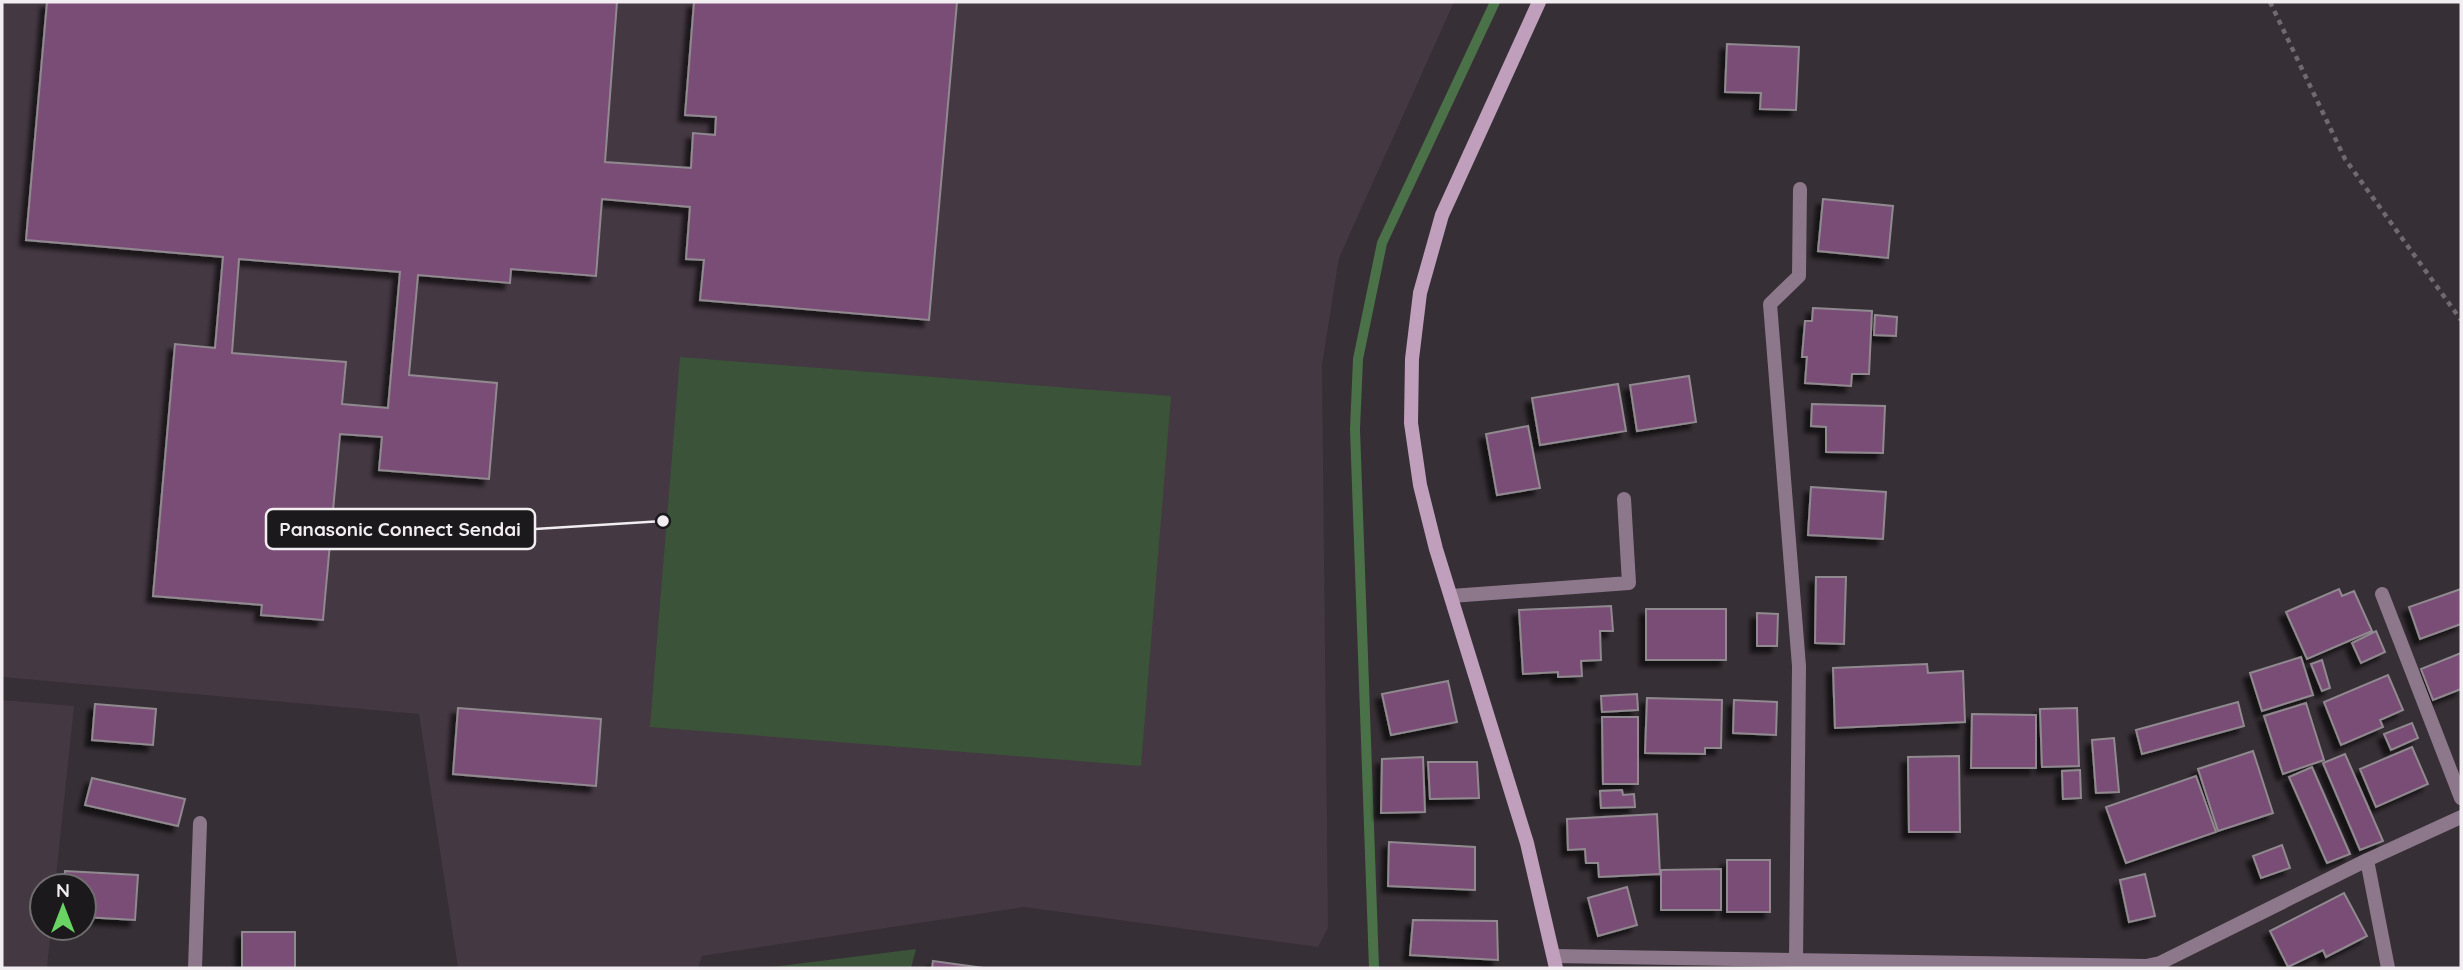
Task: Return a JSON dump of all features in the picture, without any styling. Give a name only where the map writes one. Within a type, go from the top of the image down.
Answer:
[{"type":"street","points":[[1539,2],[1442,215],[1420,293],[1412,359],[1411,423],[1420,485],[1527,843],[1555,962],[1796,961],[2147,966],[2160,963],[2367,860],[2461,817]]},
{"type":"street","points":[[1796,961],[1799,666],[1770,304],[1800,276],[1800,190]]},
{"type":"street","points":[[1451,596],[1629,583],[1624,499]]},
{"type":"street","points":[[2382,594],[2461,798]]},
{"type":"street","points":[[195,968],[200,823]]},
{"type":"street","points":[[2367,860],[2388,968]]},
{"type":"path","points":[[2270,2],[2345,159],[2461,320]]},
{"type":"shaded area","points":[[2,2],[1454,2],[1339,258],[1322,365],[1328,928],[1318,947],[1024,907],[702,956],[698,968],[458,968],[419,714],[2,677]]},
{"type":"shaded area","points":[[2,700],[74,706],[56,872],[28,872],[28,942],[50,942],[47,968],[2,968]]},
{"type":"green space","points":[[680,357],[1171,396],[1141,766],[650,727]]},
{"type":"green space","points":[[916,949],[911,968],[764,968]]},
{"type":"building","points":[[47,2],[617,2],[605,162],[691,168],[693,133],[715,135],[716,117],[685,115],[694,2],[957,2],[929,320],[700,300],[704,260],[686,259],[690,207],[602,199],[596,276],[511,269],[510,283],[418,275],[409,375],[497,383],[489,479],[379,470],[382,437],[340,434],[323,620],[261,615],[262,605],[153,596],[175,344],[215,348],[223,257],[26,240]],"holes":[[[239,259],[400,272],[388,408],[342,404],[346,362],[232,353]]]},
{"type":"building","points":[[1727,44],[1799,47],[1796,110],[1760,109],[1761,93],[1725,92]]},
{"type":"building","points":[[1823,199],[1893,206],[1888,258],[1818,251]]},
{"type":"building","points":[[1813,308],[1872,311],[1869,374],[1852,374],[1851,386],[1805,383],[1807,357],[1802,357],[1805,321],[1812,321]]},
{"type":"building","points":[[1875,315],[1897,317],[1896,336],[1874,335]]},
{"type":"building","points":[[1689,376],[1696,422],[1637,431],[1630,385]]},
{"type":"building","points":[[1618,384],[1626,431],[1540,445],[1532,398]]},
{"type":"building","points":[[1812,404],[1885,406],[1883,453],[1826,452],[1826,427],[1811,426]]},
{"type":"building","points":[[1528,426],[1540,488],[1497,495],[1486,434]]},
{"type":"building","points":[[1811,487],[1886,492],[1883,539],[1808,535]]},
{"type":"building","points":[[1816,577],[1846,577],[1844,644],[1815,643]]},
{"type":"building","points":[[2339,589],[2342,596],[2354,591],[2372,631],[2307,659],[2286,612]]},
{"type":"building","points":[[2461,589],[2461,624],[2420,639],[2409,607]]},
{"type":"building","points":[[1611,606],[1613,631],[1600,631],[1601,660],[1581,661],[1582,676],[1558,677],[1558,672],[1523,674],[1519,610]]},
{"type":"building","points":[[1646,609],[1726,609],[1726,660],[1646,660]]},
{"type":"building","points":[[1757,613],[1778,614],[1777,646],[1757,646]]},
{"type":"building","points":[[2376,631],[2385,652],[2361,663],[2352,643]]},
{"type":"building","points":[[2461,653],[2461,689],[2433,700],[2421,669]]},
{"type":"building","points":[[2301,657],[2313,695],[2262,711],[2250,673]]},
{"type":"building","points":[[2322,660],[2330,688],[2322,691],[2311,664]]},
{"type":"building","points":[[1927,664],[1928,673],[1963,671],[1965,722],[1835,728],[1833,668]]},
{"type":"building","points":[[2388,675],[2403,710],[2380,720],[2383,727],[2341,745],[2324,702]]},
{"type":"building","points":[[1448,681],[1457,722],[1391,735],[1382,694]]},
{"type":"building","points":[[1637,694],[1638,710],[1602,712],[1601,696]]},
{"type":"building","points":[[1647,698],[1722,700],[1721,748],[1705,748],[1705,754],[1645,753]]},
{"type":"building","points":[[1734,700],[1777,702],[1776,735],[1733,733]]},
{"type":"building","points":[[2238,702],[2244,726],[2142,754],[2136,730]]},
{"type":"building","points":[[2306,703],[2324,760],[2283,774],[2264,716]]},
{"type":"building","points":[[95,704],[156,709],[153,745],[92,740]]},
{"type":"building","points":[[458,708],[601,719],[596,786],[453,774]]},
{"type":"building","points":[[2077,708],[2079,766],[2042,767],[2040,709]]},
{"type":"building","points":[[1972,714],[2036,715],[2036,768],[1971,768]]},
{"type":"building","points":[[1602,717],[1638,717],[1638,784],[1603,784]]},
{"type":"building","points":[[2412,723],[2418,738],[2391,750],[2384,734]]},
{"type":"building","points":[[2114,738],[2119,792],[2096,793],[2092,740]]},
{"type":"building","points":[[2412,747],[2428,784],[2376,807],[2360,769]]},
{"type":"building","points":[[2253,751],[2273,813],[2218,831],[2198,769]]},
{"type":"building","points":[[2345,754],[2383,841],[2360,850],[2323,763]]},
{"type":"building","points":[[1959,756],[1960,832],[1909,832],[1908,757]]},
{"type":"building","points":[[1423,757],[1425,812],[1381,813],[1382,759]]},
{"type":"building","points":[[1428,762],[1477,762],[1479,798],[1430,799]]},
{"type":"building","points":[[2312,767],[2350,854],[2327,863],[2289,777]]},
{"type":"building","points":[[2080,770],[2081,798],[2063,799],[2062,771]]},
{"type":"building","points":[[2196,776],[2216,832],[2126,863],[2106,807]]},
{"type":"building","points":[[92,778],[185,799],[178,826],[85,805]]},
{"type":"building","points":[[1622,790],[1623,795],[1634,794],[1635,807],[1601,808],[1600,791]]},
{"type":"building","points":[[1657,814],[1660,874],[1599,877],[1598,863],[1586,863],[1585,849],[1568,850],[1567,819]]},
{"type":"building","points":[[1389,842],[1475,847],[1475,890],[1388,886]]},
{"type":"building","points":[[2282,845],[2290,868],[2261,878],[2253,856]]},
{"type":"building","points":[[1727,860],[1770,860],[1770,912],[1727,912]]},
{"type":"building","points":[[1721,869],[1721,910],[1661,910],[1661,870]]},
{"type":"building","points":[[98,873],[138,875],[135,920],[98,918]]},
{"type":"building","points":[[2145,874],[2155,916],[2129,922],[2120,880]]},
{"type":"building","points":[[1627,887],[1637,925],[1598,936],[1588,898]]},
{"type":"building","points":[[2344,893],[2367,936],[2326,957],[2323,950],[2288,967],[2270,931]]},
{"type":"building","points":[[1413,920],[1497,921],[1498,960],[1410,955]]},
{"type":"building","points":[[242,932],[295,932],[295,968],[242,968]]},
{"type":"building","points":[[933,961],[984,968],[932,968]]},
{"type":"waterway","points":[[1374,968],[1355,429],[1358,359],[1382,243],[1495,2]]},
{"type":"place","name":"Panasonic Connect Sendai","points":[[663,521]]}]
